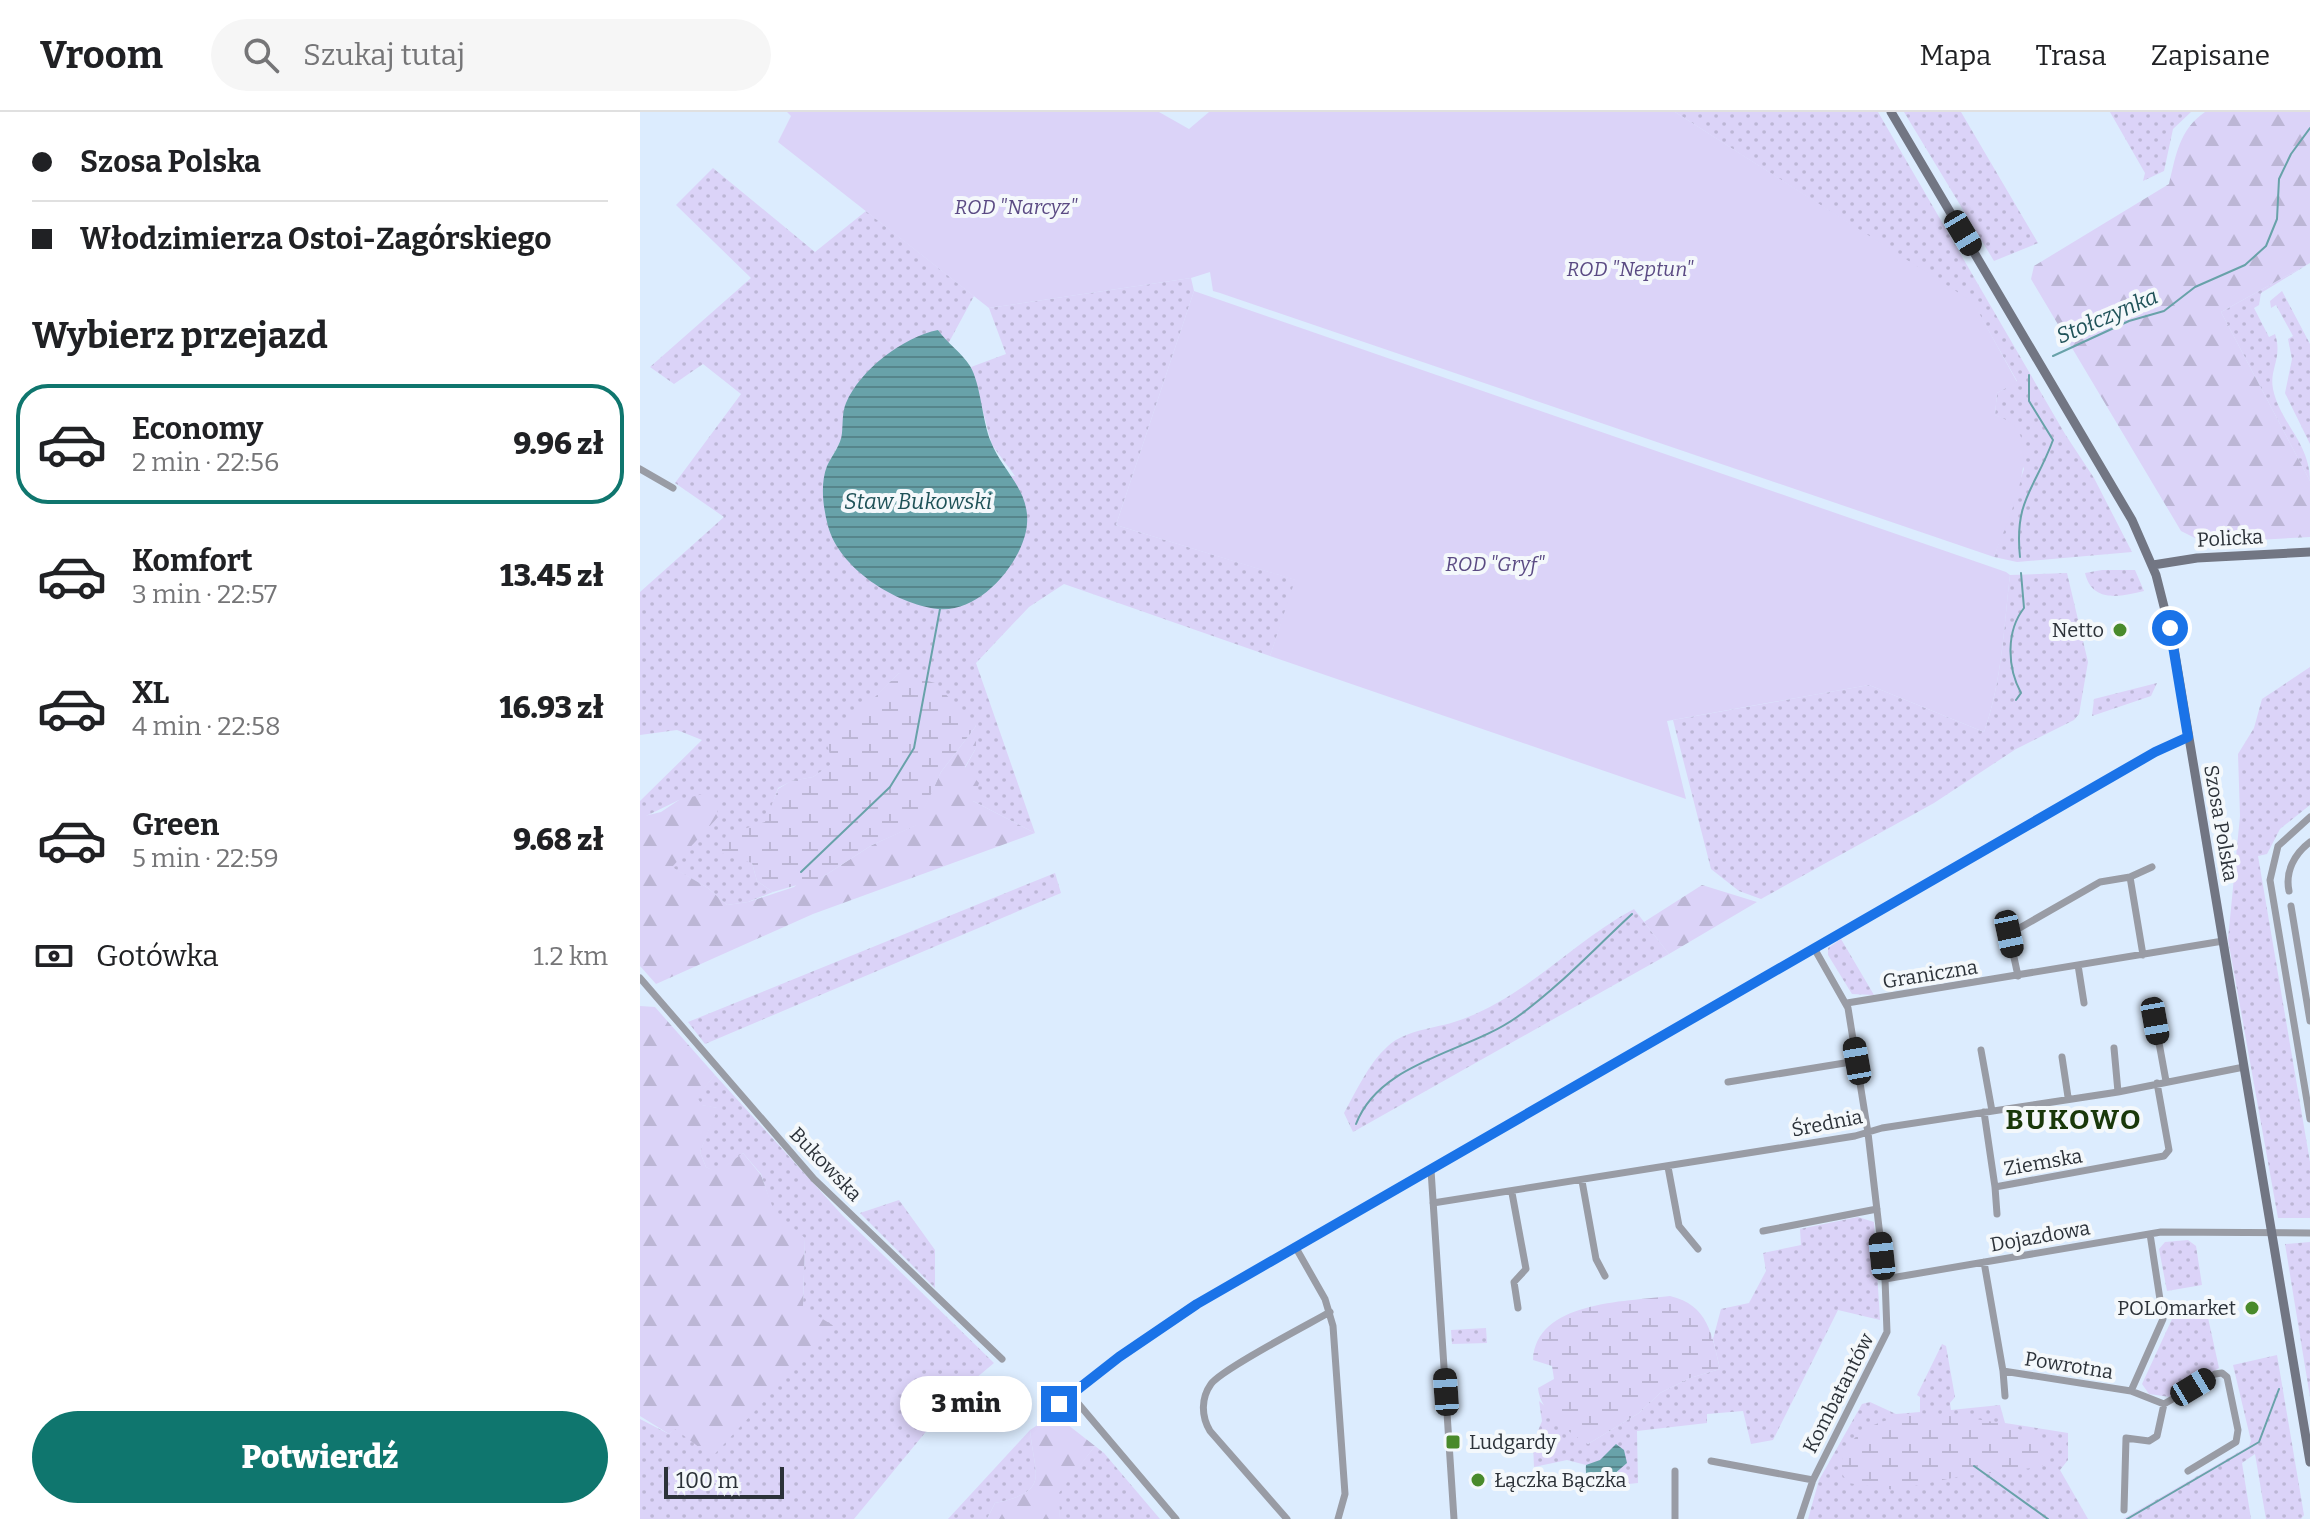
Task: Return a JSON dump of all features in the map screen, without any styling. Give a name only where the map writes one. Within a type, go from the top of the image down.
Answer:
[{"type":"street","name":"Szosa Polska","points":[[1891,112],[2117,493],[2153,565],[2170,628],[2310,1462]]},
{"type":"street","points":[[640,469],[673,488]]},
{"type":"street","name":"Policka","points":[[2153,565],[2197,558],[2310,552]]},
{"type":"street","points":[[1059,1404],[1171,1321],[2167,745],[2188,737]]},
{"type":"street","points":[[2310,817],[2289,833],[2275,853],[2270,880],[2310,1119]]},
{"type":"street","points":[[2289,891],[2288,874],[2300,851],[2310,842]]},
{"type":"street","points":[[2018,976],[2009,934],[2100,882],[2130,877],[2152,867]]},
{"type":"street","points":[[2130,877],[2143,955]]},
{"type":"street","points":[[2276,915],[2292,909],[2310,1021]]},
{"type":"street","name":"Graniczna","points":[[1847,1003],[2223,941]]},
{"type":"street","points":[[1814,948],[1847,1003],[1868,1133],[1885,1279]]},
{"type":"street","points":[[2078,965],[2084,1003]]},
{"type":"street","name":"Bukowska","points":[[640,978],[814,1179],[1002,1359]]},
{"type":"street","points":[[2292,1010],[2308,1008]]},
{"type":"street","points":[[2155,1021],[2161,1082]]},
{"type":"street","points":[[2114,1048],[2118,1092]]},
{"type":"street","points":[[1981,1050],[1988,1112]]},
{"type":"street","points":[[2299,1054],[2310,1052]]},
{"type":"street","points":[[2062,1057],[2068,1097]]},
{"type":"street","points":[[1728,1082],[1857,1061]]},
{"type":"street","name":"Średnia","points":[[1433,1203],[1668,1167],[2068,1097],[2118,1092],[2244,1067]]},
{"type":"street","name":"Ziemska","points":[[1995,1187],[2164,1156],[2169,1150],[2161,1082]]},
{"type":"street","name":"Ziemska","points":[[1988,1112],[1997,1214]]},
{"type":"street","points":[[1668,1167],[1679,1226],[1698,1249]]},
{"type":"street","points":[[1431,1170],[1454,1519]]},
{"type":"street","points":[[1582,1181],[1596,1259],[1605,1276]]},
{"type":"street","points":[[1512,1193],[1526,1269],[1514,1282],[1518,1308]]},
{"type":"street","points":[[1763,1231],[1877,1209]]},
{"type":"street","name":"Dojazdowa","points":[[1885,1279],[2150,1234],[2180,1231],[2310,1233]]},
{"type":"street","name":"Powrotna","points":[[2131,1391],[2163,1319],[2150,1234]]},
{"type":"street","points":[[1296,1248],[1330,1312],[1339,1379],[1345,1494],[1338,1519]]},
{"type":"street","name":"Powrotna","points":[[1984,1262],[2005,1396]]},
{"type":"street","name":"Kombatantów","points":[[1800,1519],[1813,1480],[1887,1332],[1885,1279]]},
{"type":"street","points":[[1287,1519],[1210,1431],[1204,1420],[1204,1403],[1215,1379],[1330,1312]]},
{"type":"street","name":"Powrotna","points":[[2003,1371],[2131,1391],[2164,1404]]},
{"type":"street","points":[[2124,1510],[2126,1438],[2149,1441],[2157,1436],[2164,1404],[2215,1374],[2227,1377],[2238,1430],[2236,1442],[2188,1471]]},
{"type":"street","points":[[1071,1395],[1176,1519]]},
{"type":"street","points":[[1711,1461],[1813,1480]]},
{"type":"street","points":[[1675,1471],[1675,1519]]},
{"type":"green space","name":"ROD \"Neptun\"","points":[[787,112],[1159,112],[1189,129],[1209,112],[1675,112],[1973,302],[2017,382],[1997,393],[1995,415],[2014,426],[2022,441],[2024,456],[2018,492],[1994,557],[1213,291],[1210,272],[1191,278],[989,308],[778,142],[791,116]]},
{"type":"green space","points":[[1675,112],[1878,112],[2065,434],[2094,478],[2132,552],[2017,562],[1994,557],[2024,469],[2005,420],[1995,415],[1997,393],[2017,381],[1973,303]]},
{"type":"green space","points":[[1904,112],[1961,112],[2038,243],[1994,261]]},
{"type":"green space","points":[[2110,112],[2191,112],[2173,129],[2164,171],[2143,181],[2145,173]]},
{"type":"green space","points":[[2205,112],[2310,112],[2310,263],[2221,312],[2310,481],[2310,537],[2205,543],[2181,531],[2031,279],[2034,266],[2169,184],[2184,135]]},
{"type":"green space","points":[[713,168],[815,252],[866,211],[974,296],[948,344],[938,330],[845,405],[842,438],[826,468],[1015,476],[992,445],[971,367],[1006,354],[989,308],[1191,278],[1194,291],[1116,525],[1296,580],[1270,656],[1064,584],[1029,607],[976,663],[1035,833],[973,801],[965,768],[976,748],[976,726],[899,673],[857,716],[834,763],[813,777],[792,781],[778,788],[752,863],[757,881],[773,892],[748,902],[727,905],[708,888],[671,867],[695,799],[679,800],[644,817],[640,817],[640,801],[702,740],[677,730],[640,735],[640,592],[724,517],[675,483],[741,394],[703,364],[674,384],[650,367],[751,278],[676,205]]},
{"type":"green space","points":[[2310,263],[2261,293],[2259,305],[2254,308],[2269,337],[2275,334],[2278,350],[2273,389],[2305,455],[2310,481],[2221,312]]},
{"type":"green space","name":"ROD \"Gryf\"","points":[[1194,291],[2006,572],[2010,575],[2002,654],[1984,732],[1869,685],[1667,721],[1686,799],[1270,656],[1295,580],[1116,525]]},
{"type":"green space","points":[[2282,291],[2310,344],[2310,444],[2285,393],[2292,359],[2288,339],[2293,336],[2276,305],[2271,308],[2270,301]]},
{"type":"green space","points":[[2135,570],[2144,591],[2117,596],[2100,593],[2089,583],[2085,573]]},
{"type":"green space","points":[[2067,573],[2088,662],[2079,714],[2074,720],[2016,749],[1934,803],[1761,899],[1739,891],[1711,869],[1673,720],[1869,685],[1984,732],[1999,674],[2010,575]]},
{"type":"green space","points":[[2310,667],[2310,805],[2280,829],[2267,854],[2258,856],[2310,1162],[2310,1218],[2278,1218],[2228,939],[2240,816],[2238,754],[2254,728],[2262,699]]},
{"type":"green space","points":[[899,673],[935,683],[976,726],[941,772],[917,825],[872,845],[821,878],[773,892],[757,881],[752,863],[721,853],[726,835],[765,822],[778,789],[791,781],[813,777],[833,763],[827,745]]},
{"type":"green space","points":[[2157,683],[2151,696],[2092,716],[2094,699]]},
{"type":"green space","points":[[976,726],[976,748],[965,767],[979,783],[973,801],[1035,833],[813,914],[656,984],[640,966],[640,817],[661,812],[679,800],[711,792],[719,816],[672,867],[708,888],[727,905],[748,902],[794,887],[801,881],[821,878],[872,845],[916,825],[941,772]]},
{"type":"green space","points":[[1055,873],[1061,893],[705,1044],[688,1022]]},
{"type":"green space","points":[[1702,885],[1757,902],[1669,954],[1644,922]]},
{"type":"green space","points":[[1634,909],[1669,954],[1353,1132],[1344,1113],[1369,1069],[1395,1040],[1487,1009]]},
{"type":"green space","points":[[1841,939],[1874,995],[1852,994],[1828,955],[1828,948]]},
{"type":"green space","points":[[640,1006],[655,1007],[715,1075],[697,1097],[702,1105],[718,1108],[700,1152],[706,1167],[717,1172],[743,1153],[761,1175],[774,1211],[805,1238],[803,1307],[834,1326],[712,1457],[675,1429],[669,1434],[640,1416]]},
{"type":"green space","points":[[715,1075],[843,1216],[994,1363],[957,1394],[854,1519],[640,1519],[640,1419],[669,1434],[803,1307],[805,1239],[773,1211],[761,1174],[743,1153],[717,1173],[706,1167],[700,1152],[717,1108],[701,1105],[696,1097]]},
{"type":"green space","points":[[899,1200],[935,1250],[935,1288],[860,1213]]},
{"type":"green space","points":[[1858,1217],[1874,1222],[1880,1320],[1838,1310],[1773,1440],[1751,1444],[1743,1411],[1707,1414],[1707,1423],[1637,1431],[1638,1483],[1599,1487],[1618,1472],[1617,1444],[1600,1461],[1586,1465],[1567,1460],[1534,1467],[1533,1443],[1542,1421],[1539,1401],[1588,1444],[1639,1413],[1660,1393],[1690,1378],[1720,1369],[1713,1339],[1721,1309],[1749,1303],[1766,1271],[1763,1253],[1801,1245],[1800,1229]]},
{"type":"green space","points":[[2188,1240],[2196,1246],[2202,1285],[2167,1291],[2159,1249],[2165,1242]]},
{"type":"green space","points":[[2310,1242],[2310,1397],[2285,1244]]},
{"type":"green space","points":[[1670,1296],[1693,1306],[1700,1314],[1711,1333],[1720,1369],[1690,1378],[1660,1393],[1639,1413],[1588,1444],[1549,1413],[1540,1397],[1538,1388],[1554,1379],[1552,1366],[1533,1360],[1538,1341],[1549,1326],[1585,1308]]},
{"type":"green space","points":[[2207,1313],[2219,1368],[2170,1397],[2149,1394],[2142,1384],[2172,1319]]},
{"type":"green space","points":[[1486,1328],[1487,1343],[1452,1344],[1451,1330]]},
{"type":"green space","points":[[1942,1344],[1946,1346],[1955,1397],[1950,1403],[1951,1410],[2000,1405],[2005,1423],[2068,1433],[2068,1460],[2060,1470],[2088,1519],[1808,1519],[1819,1480],[1862,1404],[1870,1402],[1896,1414],[1920,1412],[1920,1397],[1917,1395]]},
{"type":"green space","points":[[2277,1355],[2304,1515],[2301,1519],[2266,1519],[2255,1454],[2242,1463],[2251,1519],[2123,1519],[2249,1446],[2251,1441],[2233,1365]]},
{"type":"green space","points":[[1918,1413],[2008,1426],[2040,1440],[2053,1451],[2041,1467],[1957,1477],[1895,1490],[1848,1483],[1839,1469],[1844,1454],[1859,1434],[1890,1419]]},
{"type":"green space","points":[[1054,1414],[1095,1446],[1059,1493],[1060,1519],[987,1519],[995,1503],[1025,1493],[1032,1486],[1036,1470],[1030,1430]]},
{"type":"green space","points":[[1030,1430],[1036,1470],[1032,1486],[1025,1493],[995,1503],[987,1519],[948,1519]]},
{"type":"green space","points":[[1095,1446],[1160,1519],[1060,1519],[1058,1493]]},
{"type":"water","name":"Staw Bukowski","points":[[938,330],[967,361],[974,374],[988,433],[1020,490],[1027,512],[1027,524],[1018,554],[997,582],[969,603],[938,609],[921,606],[887,592],[856,569],[834,541],[826,519],[823,488],[827,466],[841,437],[845,407],[861,379],[897,347]]},
{"type":"water","points":[[1616,1444],[1624,1450],[1627,1463],[1599,1487],[1595,1486],[1588,1479],[1586,1465],[1600,1460]]},
{"type":"waterway","name":"Stołczynka","points":[[2053,356],[2129,321],[2164,311],[2195,287],[2245,265],[2266,246],[2277,219],[2279,179],[2291,154],[2310,128]]},
{"type":"waterway","name":"Stołczynka","points":[[2020,557],[2023,508],[2053,440],[2029,401],[2029,375]]},
{"type":"waterway","name":"Stołczynka","points":[[2016,700],[2021,693],[2013,672],[2010,649],[2014,627],[2024,608],[2021,573]]},
{"type":"waterway","points":[[801,872],[890,787],[914,748],[940,609]]},
{"type":"waterway","points":[[1356,1124],[1368,1103],[1384,1086],[1427,1060],[1517,1017],[1562,981],[1632,914]]},
{"type":"waterway","points":[[2127,1519],[2259,1442],[2279,1389]]},
{"type":"waterway","points":[[1974,1466],[2048,1519]]},
{"type":"place","name":"Netto","points":[[2120,630]]},
{"type":"place","name":"POLOmarket","points":[[2252,1308]]},
{"type":"place","name":"Ludgardy","points":[[1453,1442]]},
{"type":"place","name":"Łączka Bączka","points":[[1478,1480]]},
{"type":"district","name":"BUKOWO","points":[[2074,1119]]},
{"type":"route","points":[[1059,1404],[1119,1357],[1197,1304],[2155,752],[2188,737],[2170,628]]},
{"type":"park label","name":"ROD \"Narcyz\"","points":[[1016,207]]}]
